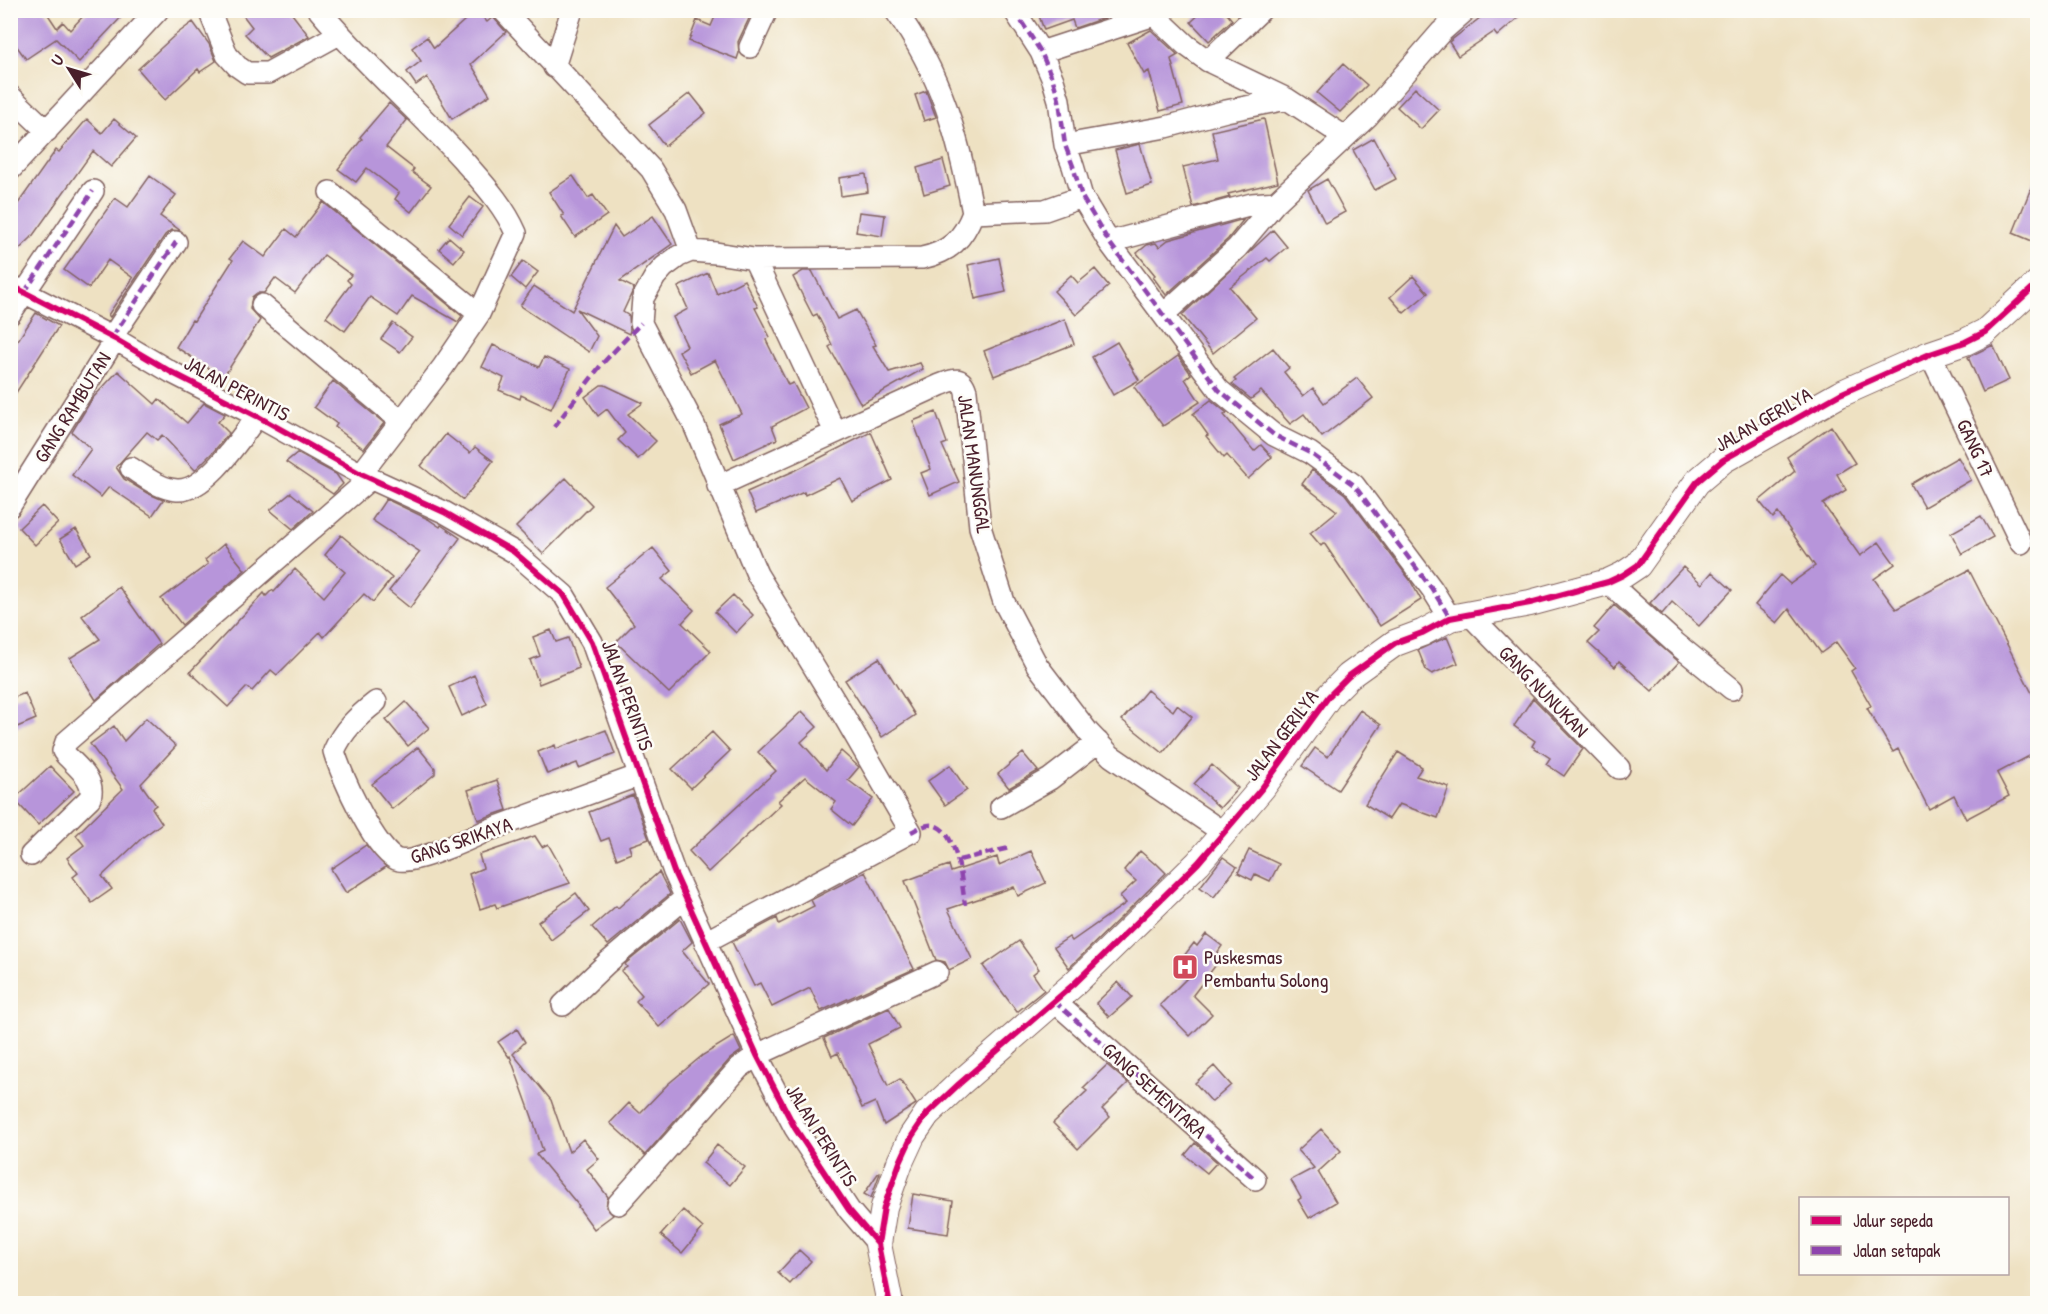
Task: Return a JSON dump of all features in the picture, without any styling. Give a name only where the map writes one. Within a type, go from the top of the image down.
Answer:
[{"type":"street","points":[[10,170],[158,10]]},
{"type":"street","points":[[209,10],[227,55],[247,73],[268,73],[339,34]]},
{"type":"street","points":[[31,855],[90,798],[91,782],[63,751],[66,742],[366,476],[401,422],[443,368],[479,314],[516,233],[511,222],[481,181],[443,138],[339,34],[319,10]]},
{"type":"street","points":[[503,10],[651,169],[676,210],[692,251]]},
{"type":"street","points":[[554,67],[572,10]]},
{"type":"street","points":[[750,47],[767,10]]},
{"type":"street","points":[[705,942],[911,832],[757,574],[694,425],[641,322],[643,298],[655,277],[664,267],[679,256],[692,251],[754,259],[922,258],[949,247],[967,231],[973,213],[962,155],[943,94],[912,35],[895,10]]},
{"type":"street","name":"GANG NUNUKAN","points":[[1014,10],[1041,52],[1059,100],[1065,146],[1082,197],[1109,242],[1219,390],[1274,435],[1310,453],[1354,485],[1432,589],[1619,768]]},
{"type":"street","points":[[1208,61],[1261,10]]},
{"type":"street","points":[[1164,314],[1237,248],[1276,202],[1368,116],[1441,32],[1466,10]]},
{"type":"street","points":[[1041,52],[1152,13],[1186,45],[1208,61],[1287,99],[1345,137]]},
{"type":"street","points":[[10,96],[46,132]]},
{"type":"street","points":[[1065,146],[1166,127],[1226,111],[1287,99]]},
{"type":"street","points":[[10,314],[17,289],[93,191]]},
{"type":"street","points":[[330,192],[479,314]]},
{"type":"street","points":[[973,213],[1045,210],[1082,197]]},
{"type":"street","points":[[1109,242],[1252,204],[1276,202]]},
{"type":"street","name":"GANG RAMBUTAN","points":[[10,506],[113,338],[176,242]]},
{"type":"street","points":[[718,486],[835,432],[754,259]]},
{"type":"street","name":"JALAN GERILYA","points":[[890,1304],[878,1244],[884,1207],[912,1136],[927,1114],[1054,1001],[1198,863],[1262,788],[1329,696],[1349,676],[1395,643],[1460,616],[1530,603],[1608,582],[1623,575],[1638,565],[1697,482],[1723,460],[1840,394],[1985,332],[2037,283]]},
{"type":"street","name":"JALAN PERINTIS","points":[[17,289],[113,338],[171,372],[366,476],[444,512],[514,552],[564,595],[592,642],[674,872],[757,1055],[795,1128],[849,1210],[878,1244]]},
{"type":"street","points":[[262,305],[401,422]]},
{"type":"street","name":"GANG 17","points":[[1930,354],[2020,543]]},
{"type":"street","name":"JALAN MANUNGGAL","points":[[835,432],[956,379],[964,384],[980,527],[1004,603],[1037,665],[1111,756],[1224,833]]},
{"type":"street","points":[[131,468],[162,487],[179,491],[198,485],[213,471],[257,416]]},
{"type":"street","points":[[1608,582],[1673,641],[1732,690]]},
{"type":"street","name":"GANG SRIKAYA","points":[[376,702],[360,714],[346,730],[334,751],[338,767],[377,842],[390,857],[400,861],[411,860],[463,842],[486,831],[640,775]]},
{"type":"street","points":[[1001,807],[1050,779],[1098,742]]},
{"type":"street","points":[[563,1005],[607,963],[685,898]]},
{"type":"street","points":[[618,1204],[728,1079],[757,1055],[937,972]]},
{"type":"street","name":"GANG SEMENTARA","points":[[1054,1001],[1255,1179]]},
{"type":"building","points":[[17,10],[45,10],[57,28],[63,22],[70,30],[89,10],[128,10],[79,62],[56,39],[26,59],[10,37],[10,15]]},
{"type":"building","points":[[239,10],[289,10],[309,36],[268,58],[245,34],[252,27]]},
{"type":"building","points":[[476,10],[487,22],[493,17],[506,32],[471,64],[490,95],[452,119],[427,77],[416,85],[407,72],[421,61],[412,48],[427,37],[434,48]]},
{"type":"building","points":[[718,10],[753,10],[738,42],[737,59],[689,41],[697,20],[711,26]]},
{"type":"building","points":[[1037,10],[1127,10],[1075,28],[1072,20],[1044,30]]},
{"type":"building","points":[[1204,10],[1224,10],[1232,20],[1209,41],[1191,22]]},
{"type":"building","points":[[1478,10],[1527,10],[1497,36],[1494,32],[1458,56],[1449,42],[1481,17]]},
{"type":"building","points":[[193,22],[209,44],[216,61],[200,72],[198,69],[165,100],[138,69]]},
{"type":"building","points":[[1151,30],[1178,55],[1171,59],[1183,105],[1160,111],[1149,71],[1144,74],[1127,43]]},
{"type":"building","points":[[1343,64],[1367,85],[1340,112],[1317,93]]},
{"type":"building","points":[[1415,88],[1439,110],[1421,129],[1397,107]]},
{"type":"building","points":[[926,91],[936,117],[924,121],[915,95]]},
{"type":"building","points":[[690,93],[706,113],[665,146],[649,125]]},
{"type":"building","points":[[389,103],[407,120],[386,147],[414,169],[412,172],[431,186],[411,212],[395,199],[399,193],[367,168],[356,182],[338,169],[362,139],[360,137]]},
{"type":"building","points":[[87,119],[102,133],[114,119],[136,138],[111,167],[93,151],[31,238],[10,258],[10,215],[56,150],[59,152]]},
{"type":"building","points":[[1264,119],[1278,182],[1228,194],[1230,197],[1193,207],[1183,167],[1218,159],[1212,131]]},
{"type":"building","points":[[1374,138],[1396,179],[1375,190],[1353,150]]},
{"type":"building","points":[[1140,144],[1152,185],[1127,193],[1115,150]]},
{"type":"building","points":[[943,160],[950,186],[924,194],[917,168]]},
{"type":"building","points":[[2037,173],[2037,243],[2013,233]]},
{"type":"building","points":[[866,174],[868,192],[841,196],[839,178]]},
{"type":"building","points":[[150,176],[176,195],[160,216],[181,231],[171,230],[165,235],[110,317],[108,315],[133,278],[108,260],[89,288],[64,270],[115,198],[128,207]]},
{"type":"building","points":[[573,176],[588,198],[593,195],[607,215],[575,237],[549,192]]},
{"type":"building","points":[[1327,179],[1345,212],[1325,223],[1308,190]]},
{"type":"building","points":[[470,197],[483,207],[462,235],[449,224]]},
{"type":"building","points":[[323,202],[462,316],[458,322],[412,296],[398,316],[370,297],[345,331],[326,317],[351,284],[347,280],[351,275],[324,255],[295,293],[275,278],[264,293],[257,293],[252,297],[250,309],[260,320],[223,378],[176,347],[233,260],[230,258],[243,241],[265,257],[286,229],[296,237]]},
{"type":"building","points":[[859,212],[885,215],[882,236],[856,232]]},
{"type":"building","points":[[653,216],[672,244],[620,281],[634,288],[623,312],[629,316],[629,334],[577,309],[597,336],[589,352],[520,306],[534,286],[572,311],[614,226],[622,237]]},
{"type":"building","points":[[1244,219],[1228,239],[1166,295],[1153,277],[1155,275],[1137,253],[1147,245],[1156,243],[1159,247],[1168,240]]},
{"type":"building","points":[[1273,230],[1287,247],[1270,261],[1267,258],[1230,287],[1256,318],[1213,353],[1182,315]]},
{"type":"building","points":[[449,237],[464,250],[454,262],[439,249]]},
{"type":"building","points":[[999,258],[1006,292],[975,299],[968,265]]},
{"type":"building","points":[[523,261],[538,272],[525,289],[511,277]]},
{"type":"building","points":[[1095,269],[1109,286],[1076,315],[1054,291],[1071,275],[1078,283]]},
{"type":"building","points":[[803,271],[812,271],[837,319],[856,310],[876,345],[873,346],[889,372],[920,363],[923,369],[861,404],[829,347],[832,345],[817,314],[813,316],[793,277]]},
{"type":"building","points":[[708,273],[717,294],[744,280],[770,337],[766,340],[788,385],[793,383],[806,408],[772,426],[777,439],[734,459],[719,424],[742,414],[715,360],[691,373],[679,351],[687,346],[673,317],[688,309],[678,287]]},
{"type":"building","points":[[1413,276],[1428,293],[1404,313],[1390,297]]},
{"type":"building","points":[[36,313],[59,326],[10,402],[10,352]]},
{"type":"building","points":[[1065,319],[1074,344],[994,376],[984,351]]},
{"type":"building","points":[[393,323],[412,337],[400,352],[381,339]]},
{"type":"building","points":[[1117,342],[1139,380],[1113,395],[1092,357]]},
{"type":"building","points":[[493,345],[539,367],[544,357],[570,369],[551,409],[521,395],[520,399],[499,390],[504,378],[482,367]]},
{"type":"building","points":[[1993,345],[2009,380],[1983,392],[1968,357]]},
{"type":"building","points":[[1273,348],[1289,368],[1284,372],[1303,396],[1313,388],[1324,403],[1357,378],[1373,398],[1322,437],[1304,414],[1290,424],[1261,391],[1251,399],[1232,384],[1236,381],[1234,379]]},
{"type":"building","points":[[1178,356],[1191,374],[1185,379],[1200,402],[1163,426],[1134,387]]},
{"type":"building","points":[[118,371],[155,404],[159,399],[187,423],[204,403],[225,414],[218,422],[229,433],[195,470],[162,435],[157,440],[147,432],[116,467],[124,479],[163,500],[152,516],[109,487],[101,497],[72,475],[91,449],[72,432],[92,399]]},
{"type":"building","points":[[333,381],[384,423],[364,449],[335,427],[337,424],[314,407]]},
{"type":"building","points":[[601,385],[643,403],[628,414],[656,441],[638,459],[618,440],[625,433],[607,409],[598,416],[585,397]]},
{"type":"building","points":[[1211,400],[1227,413],[1224,415],[1254,451],[1261,445],[1272,457],[1248,479],[1227,455],[1224,458],[1206,436],[1208,435],[1193,414]]},
{"type":"building","points":[[936,412],[947,443],[942,445],[959,482],[930,495],[921,473],[931,469],[913,421]]},
{"type":"building","points":[[1831,426],[1855,463],[1837,474],[1846,490],[1823,504],[1860,556],[1879,542],[1895,564],[1874,579],[1892,604],[1896,609],[1969,570],[2037,703],[2037,752],[1997,773],[2009,796],[1966,819],[1954,795],[1929,809],[1898,749],[1893,752],[1867,708],[1871,706],[1851,671],[1855,668],[1836,642],[1821,653],[1789,609],[1777,623],[1755,605],[1780,575],[1790,584],[1815,566],[1778,513],[1773,518],[1759,501],[1795,471],[1787,457]]},
{"type":"building","points":[[871,432],[892,480],[852,501],[840,478],[805,495],[804,492],[756,513],[747,492]]},
{"type":"building","points":[[446,434],[470,453],[475,447],[493,461],[463,500],[421,466]]},
{"type":"building","points":[[297,453],[336,474],[343,484],[333,494],[286,462]]},
{"type":"building","points":[[1958,457],[1971,480],[1924,507],[1911,484]]},
{"type":"building","points":[[1312,470],[1345,494],[1410,580],[1421,600],[1380,626],[1324,543],[1321,546],[1310,533],[1337,511],[1302,484]]},
{"type":"building","points":[[566,478],[592,505],[543,554],[516,527]]},
{"type":"building","points":[[291,493],[313,511],[293,529],[270,510]]},
{"type":"building","points":[[386,499],[440,527],[441,525],[460,538],[410,608],[389,591],[420,552],[372,520]]},
{"type":"building","points":[[42,506],[58,523],[35,545],[19,528]]},
{"type":"building","points":[[1981,516],[1993,537],[1962,554],[1951,533]]},
{"type":"building","points":[[76,529],[91,554],[75,564],[60,539]]},
{"type":"building","points":[[341,535],[392,578],[373,602],[364,594],[324,637],[320,632],[277,675],[271,670],[252,691],[247,687],[228,707],[190,672],[264,593],[266,596],[272,590],[274,592],[295,569],[324,597],[345,572],[325,555]]},
{"type":"building","points":[[224,544],[245,570],[182,625],[161,599],[208,564],[205,560]]},
{"type":"building","points":[[653,548],[672,571],[662,579],[694,610],[682,623],[711,651],[669,693],[616,642],[634,624],[605,587]]},
{"type":"building","points":[[1683,567],[1702,584],[1712,572],[1732,590],[1699,626],[1672,602],[1662,614],[1650,603]]},
{"type":"building","points":[[119,587],[159,644],[96,700],[70,658],[100,639],[82,616]]},
{"type":"building","points":[[733,595],[753,615],[736,633],[715,612]]},
{"type":"building","points":[[1614,605],[1679,662],[1652,691],[1619,661],[1615,667],[1588,643],[1599,632],[1594,628]]},
{"type":"building","points":[[551,630],[556,642],[568,638],[579,668],[539,684],[530,660],[540,656],[533,637]]},
{"type":"building","points":[[1447,637],[1458,663],[1432,674],[1426,670],[1418,650]]},
{"type":"building","points":[[879,658],[915,715],[882,737],[845,680]]},
{"type":"building","points":[[474,675],[487,704],[462,716],[449,687]]},
{"type":"building","points":[[1147,690],[1173,711],[1177,705],[1192,717],[1163,753],[1122,720]]},
{"type":"building","points":[[25,693],[36,719],[10,730],[10,699]]},
{"type":"building","points":[[1533,698],[1583,749],[1564,776],[1546,764],[1550,758],[1532,746],[1535,741],[1514,726]]},
{"type":"building","points":[[406,702],[429,728],[408,746],[386,720]]},
{"type":"building","points":[[1360,710],[1381,725],[1338,790],[1302,766],[1315,748],[1328,757]]},
{"type":"building","points":[[802,711],[817,727],[801,742],[826,770],[841,751],[859,767],[848,780],[873,799],[852,826],[831,809],[836,802],[805,777],[778,801],[781,804],[708,872],[689,851],[776,771],[758,752]]},
{"type":"building","points":[[146,718],[176,746],[141,784],[156,805],[152,808],[162,823],[143,837],[102,876],[112,889],[92,903],[73,877],[78,873],[67,858],[84,845],[76,835],[123,789],[90,744],[114,726],[124,741]]},
{"type":"building","points":[[606,730],[615,754],[579,768],[577,763],[547,774],[538,752],[555,745],[556,749]]},
{"type":"building","points":[[712,732],[730,751],[691,788],[672,769]]},
{"type":"building","points":[[418,747],[435,768],[435,774],[392,809],[372,784]]},
{"type":"building","points":[[1398,752],[1422,767],[1416,776],[1449,787],[1438,818],[1399,804],[1389,819],[1365,804]]},
{"type":"building","points":[[1023,753],[1038,771],[1009,788],[998,774]]},
{"type":"building","points":[[950,765],[967,790],[945,805],[928,781]]},
{"type":"building","points":[[1212,765],[1238,788],[1220,808],[1194,784]]},
{"type":"building","points":[[50,766],[74,791],[38,825],[14,799]]},
{"type":"building","points":[[497,780],[507,810],[478,820],[468,790]]},
{"type":"building","points":[[633,795],[649,839],[629,846],[631,853],[617,859],[609,838],[601,841],[589,812]]},
{"type":"building","points":[[535,836],[542,847],[548,844],[570,883],[497,908],[495,904],[480,909],[469,874],[483,868],[479,855]]},
{"type":"building","points":[[366,845],[386,867],[346,893],[331,869]]},
{"type":"building","points":[[1249,850],[1279,864],[1270,881],[1255,874],[1252,880],[1238,873]]},
{"type":"building","points":[[1031,851],[1046,883],[1018,896],[1014,887],[948,909],[972,959],[949,970],[945,962],[936,960],[905,881],[949,865],[951,872],[997,857],[999,865]]},
{"type":"building","points":[[1140,851],[1166,873],[1069,968],[1054,947],[1069,937],[1072,941],[1126,903],[1120,896],[1136,881],[1124,870]]},
{"type":"building","points":[[1223,857],[1237,867],[1214,897],[1200,887]]},
{"type":"building","points":[[659,872],[670,894],[608,945],[592,927],[616,906],[618,908]]},
{"type":"building","points":[[865,872],[914,969],[821,1011],[810,988],[772,1007],[760,983],[754,986],[732,942],[777,918],[779,924],[814,906],[811,900]]},
{"type":"building","points":[[576,893],[589,911],[551,940],[538,922]]},
{"type":"building","points":[[680,919],[692,942],[682,951],[709,984],[659,1027],[636,1001],[642,995],[621,971],[627,967],[625,964]]},
{"type":"building","points":[[1206,934],[1222,946],[1217,953],[1222,957],[1193,995],[1212,1014],[1190,1036],[1160,1005],[1191,974],[1186,970],[1188,967],[1180,961],[1194,943],[1197,946]]},
{"type":"building","points":[[1019,941],[1039,969],[1033,974],[1044,990],[1017,1012],[983,966]]},
{"type":"building","points":[[1118,982],[1132,997],[1109,1017],[1096,1003]]},
{"type":"building","points":[[889,1008],[900,1028],[868,1044],[888,1086],[900,1079],[916,1104],[884,1125],[875,1102],[862,1108],[838,1053],[832,1056],[824,1038]]},
{"type":"building","points":[[517,1029],[525,1042],[513,1054],[551,1100],[569,1152],[583,1139],[599,1159],[587,1169],[608,1197],[606,1207],[613,1215],[594,1229],[579,1206],[536,1154],[543,1151],[532,1117],[510,1056],[498,1042]]},
{"type":"building","points":[[734,1036],[741,1051],[730,1059],[645,1155],[610,1123],[629,1103],[640,1113],[668,1084],[703,1055]]},
{"type":"building","points":[[1107,1065],[1128,1083],[1102,1109],[1110,1117],[1078,1149],[1053,1123],[1087,1091],[1083,1088]]},
{"type":"building","points":[[1214,1066],[1231,1085],[1212,1102],[1195,1083]]},
{"type":"building","points":[[1321,1129],[1341,1151],[1318,1172],[1336,1202],[1309,1218],[1298,1200],[1301,1198],[1291,1180],[1314,1168],[1298,1150]]},
{"type":"building","points":[[1195,1143],[1217,1162],[1207,1173],[1185,1155]]},
{"type":"building","points":[[717,1145],[745,1167],[730,1185],[703,1163]]},
{"type":"building","points":[[880,1173],[871,1198],[864,1194]]},
{"type":"building","points":[[913,1194],[953,1201],[948,1234],[908,1228]]},
{"type":"building","points":[[683,1210],[703,1228],[682,1253],[661,1235]]},
{"type":"building","points":[[799,1250],[811,1261],[790,1284],[778,1273]]},
{"type":"marked path","points":[[1014,10],[1041,52],[1053,80],[1059,100],[1065,145],[1082,197],[1109,242],[1219,390],[1274,435],[1310,453],[1354,485],[1432,589],[1450,618]]},
{"type":"marked path","points":[[24,293],[93,191]]},
{"type":"marked path","points":[[112,337],[176,242]]},
{"type":"marked path","points":[[554,427],[601,365],[641,323]]},
{"type":"marked path","points":[[911,832],[933,825],[941,829],[948,837],[957,859],[965,905]]},
{"type":"marked path","points":[[959,860],[1009,848]]},
{"type":"marked path","points":[[1054,1001],[1255,1179]]},
{"type":"cycle path","points":[[890,1304],[878,1244],[884,1207],[912,1136],[927,1114],[1074,984],[1198,863],[1262,788],[1329,696],[1349,676],[1395,643],[1422,633],[1450,618],[1530,603],[1608,582],[1623,575],[1638,565],[1697,482],[1723,460],[1840,394],[1985,332],[2038,283]]},
{"type":"cycle path","points":[[10,285],[115,339],[171,372],[257,416],[361,474],[444,512],[514,552],[564,595],[592,642],[674,872],[757,1055],[795,1128],[849,1210],[878,1244]]},
{"type":"place","name":"Puskesmas Pembantu Solong","points":[[1185,967]]}]
